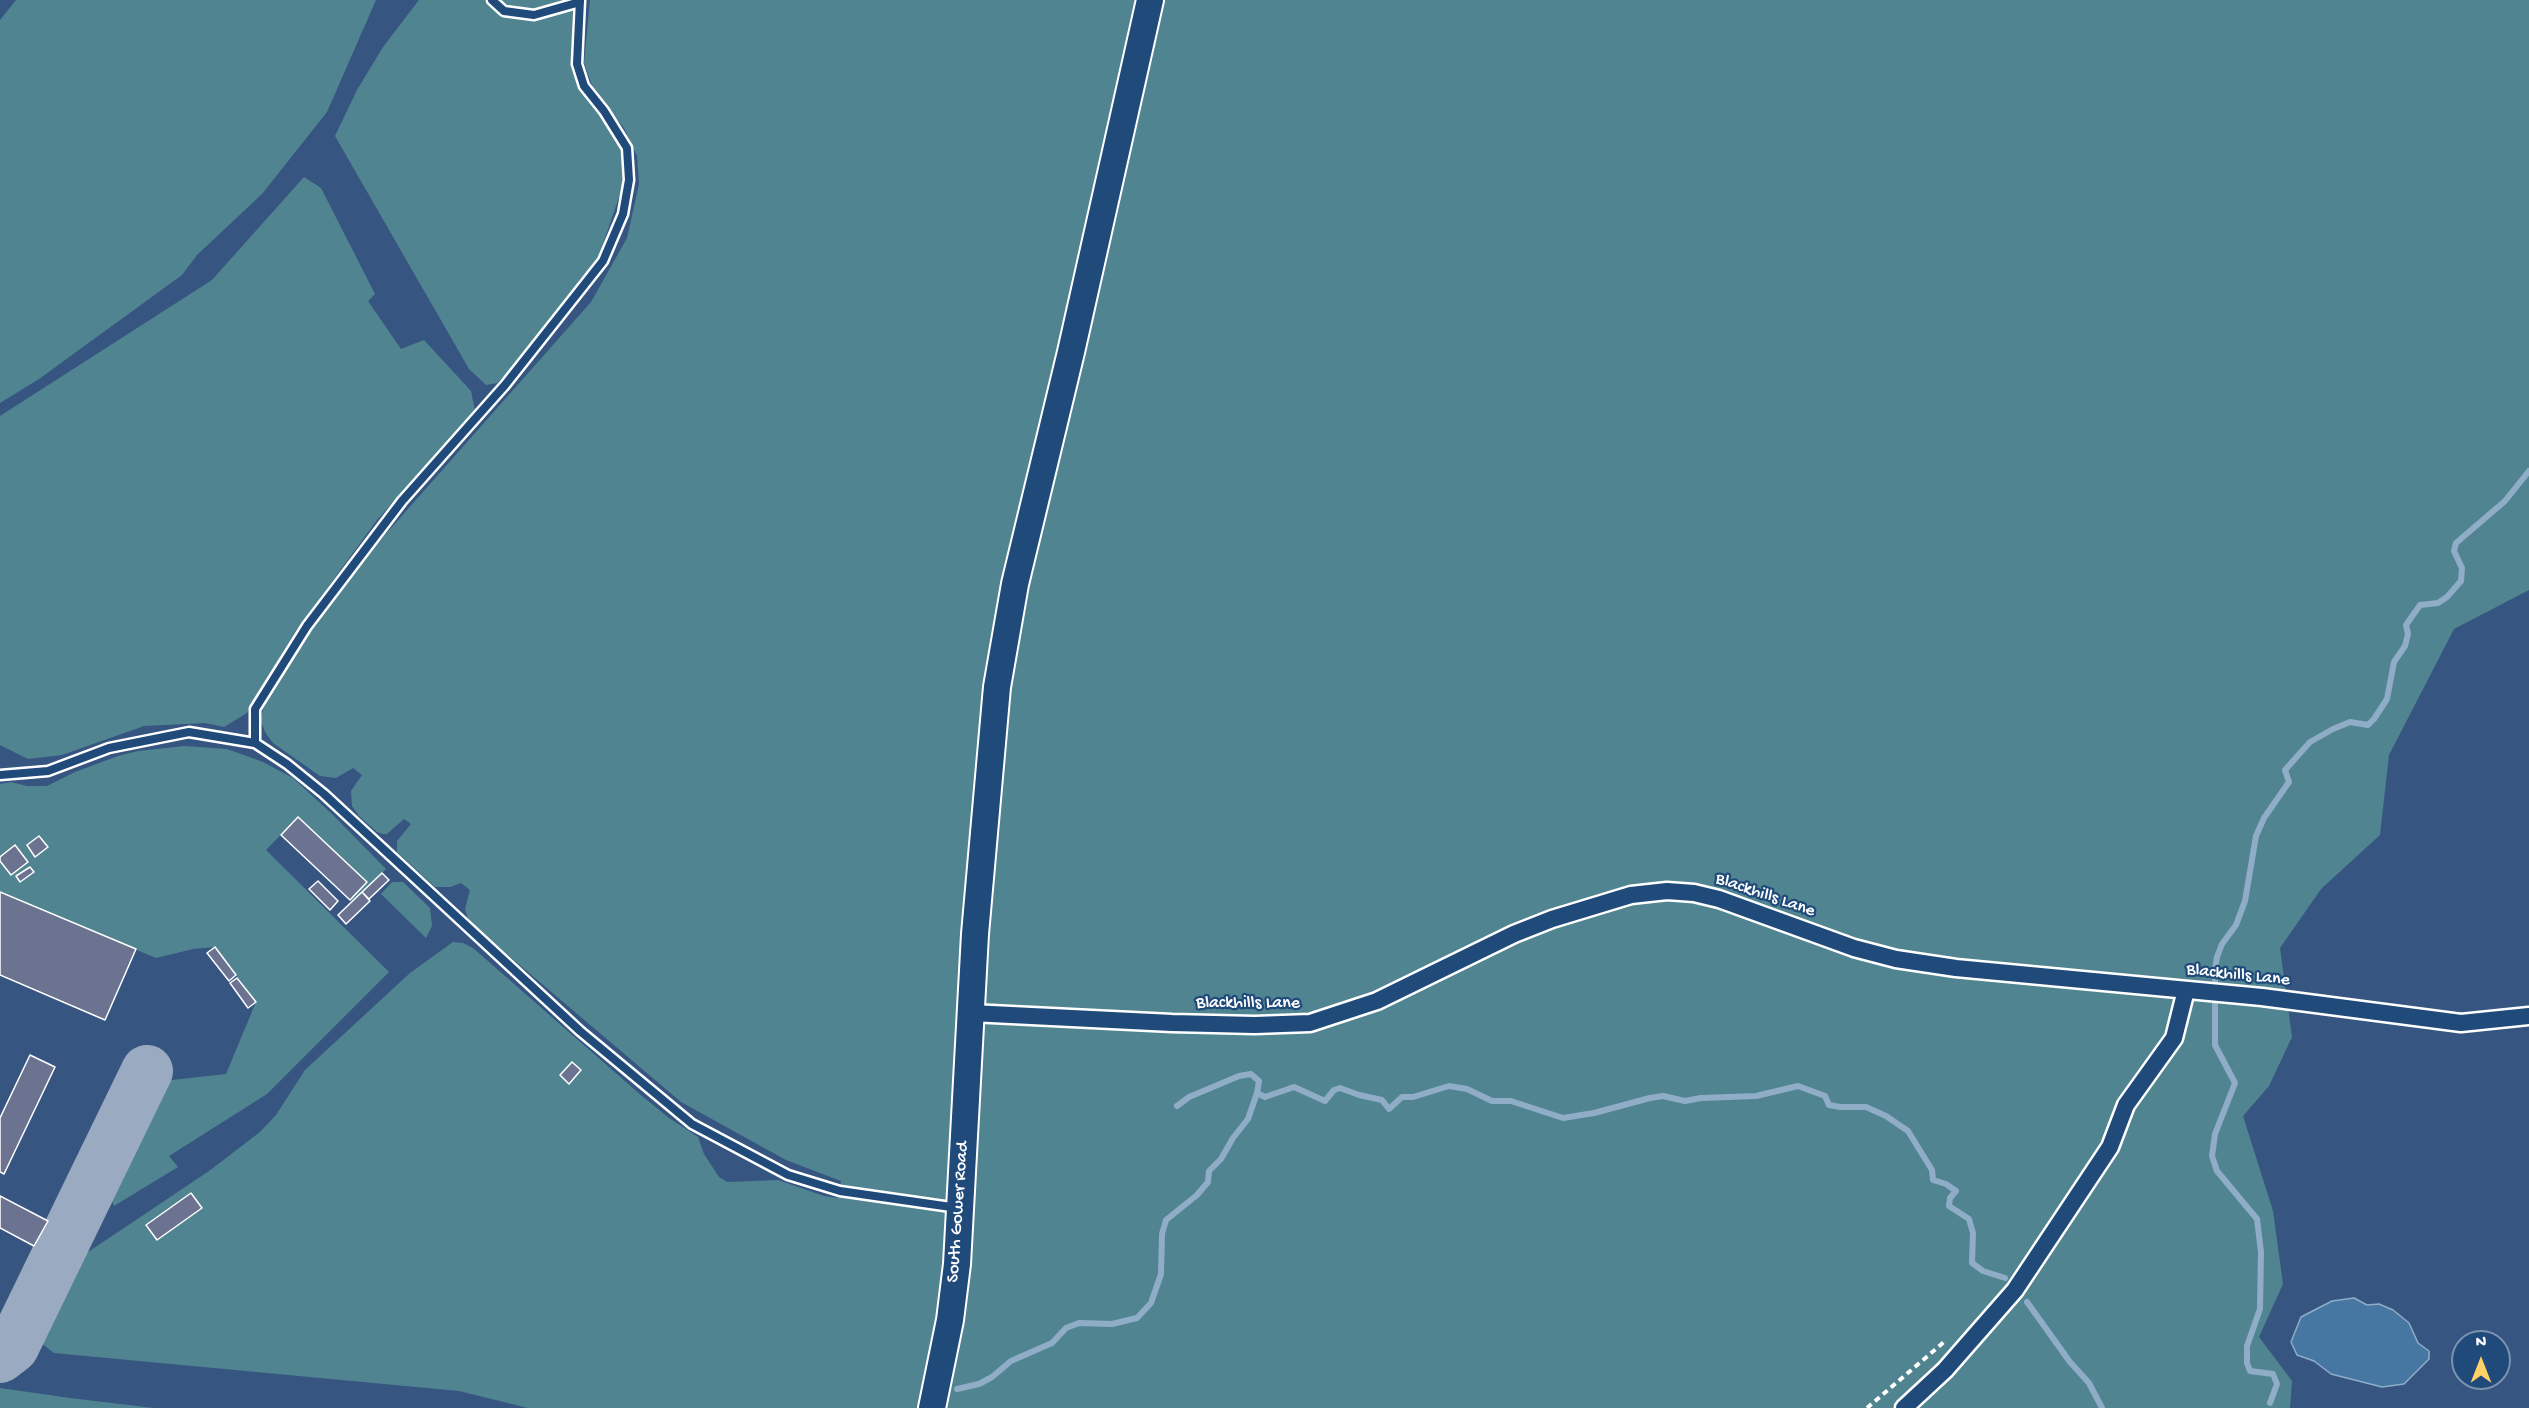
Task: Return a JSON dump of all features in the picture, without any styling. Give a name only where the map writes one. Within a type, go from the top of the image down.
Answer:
[{"type":"main road","name":"South Gower Road","points":[[932,1408],[950,1320],[962,1208],[971,1013],[984,822],[997,687],[1020,563],[1071,352],[1150,0]]},
{"type":"street","name":"Blackhills Lane","points":[[971,1013],[1172,1023],[1255,1025],[1310,1023],[1377,1001],[1514,934],[1552,919],[1631,895],[1667,891],[1694,893],[1719,899],[1854,948],[1896,959],[1956,968],[2262,997],[2461,1023],[2529,1016]]},
{"type":"street","points":[[1904,1408],[1945,1370],[2015,1290],[2110,1148],[2126,1105],[2174,1038],[2186,990]]},
{"type":"lane","points":[[255,743],[255,709],[307,626],[402,501],[505,385],[603,261],[623,214],[630,180],[627,148],[604,111],[584,86],[577,64],[580,1],[534,15],[504,11],[492,0]]},
{"type":"lane","points":[[0,775],[48,771],[109,748],[189,732],[255,743],[287,764],[324,794],[580,1031],[692,1124],[788,1175],[840,1191],[962,1208]]},
{"type":"green space","points":[[16,0],[376,0],[327,112],[262,194],[197,255],[182,275],[39,379],[0,403],[0,20]]},
{"type":"green space","points":[[419,0],[573,0],[571,67],[580,89],[603,115],[622,149],[625,180],[598,258],[571,298],[528,352],[497,383],[486,385],[469,369],[335,136],[357,90],[383,47]]},
{"type":"green space","points":[[590,0],[2529,0],[2529,590],[2454,629],[2389,755],[2380,835],[2321,889],[2280,948],[2292,1037],[2269,1086],[2243,1116],[2273,1211],[2283,1284],[2259,1337],[2292,1381],[2290,1408],[528,1408],[459,1391],[54,1353],[40,1342],[36,1330],[43,1307],[50,1291],[78,1254],[82,1256],[124,1228],[209,1171],[260,1132],[276,1115],[305,1070],[410,973],[453,942],[463,943],[473,948],[642,1096],[669,1118],[698,1137],[704,1154],[719,1177],[727,1182],[778,1180],[824,1196],[838,1198],[841,1181],[786,1160],[681,1102],[469,922],[465,909],[470,890],[461,883],[450,887],[435,887],[397,852],[397,841],[411,824],[404,819],[387,834],[383,834],[377,832],[359,816],[352,806],[351,791],[362,775],[353,768],[336,778],[320,776],[273,743],[260,719],[264,707],[311,630],[384,536],[591,302],[627,238],[639,184],[637,156],[624,128],[594,91],[584,63]]},
{"type":"green space","points":[[304,177],[321,188],[375,294],[368,301],[401,349],[424,340],[471,391],[475,411],[377,520],[295,632],[247,713],[224,727],[205,723],[144,726],[62,755],[28,759],[0,745],[0,416],[212,280]]},
{"type":"green space","points":[[185,746],[227,749],[263,762],[293,778],[386,869],[353,901],[350,900],[367,882],[298,817],[266,850],[389,972],[267,1094],[169,1156],[178,1167],[114,1206],[109,1194],[163,1081],[226,1074],[256,1002],[215,947],[193,949],[156,958],[0,892],[0,784],[11,782],[27,786],[47,786],[75,772],[118,756],[138,751]]},
{"type":"green space","points":[[392,882],[403,882],[430,908],[432,926],[426,938],[381,894]]},
{"type":"green space","points":[[0,1388],[70,1398],[154,1408],[0,1408]]},
{"type":"water","points":[[2354,1298],[2367,1305],[2379,1304],[2393,1310],[2409,1323],[2418,1343],[2429,1351],[2429,1359],[2404,1384],[2382,1387],[2331,1374],[2314,1361],[2297,1355],[2291,1342],[2301,1317],[2332,1301]]},
{"type":"building","points":[[298,817],[367,882],[350,900],[281,835]]},
{"type":"building","points":[[39,836],[48,847],[35,857],[27,845]]},
{"type":"building","points":[[15,845],[28,862],[11,875],[0,861],[0,857]]},
{"type":"building","points":[[30,867],[34,872],[20,882],[16,876]]},
{"type":"building","points":[[382,873],[389,880],[369,899],[362,892]]},
{"type":"building","points":[[318,881],[338,901],[330,910],[309,889]]},
{"type":"building","points":[[0,892],[136,949],[105,1020],[0,975]]},
{"type":"building","points":[[362,892],[370,901],[346,924],[338,915]]},
{"type":"building","points":[[215,947],[236,975],[229,981],[207,953]]},
{"type":"building","points":[[237,978],[256,1002],[248,1008],[230,983]]},
{"type":"building","points":[[30,1055],[55,1067],[4,1174],[0,1172],[0,1118]]},
{"type":"building","points":[[572,1062],[581,1070],[569,1084],[560,1075]]},
{"type":"building","points":[[191,1193],[202,1208],[157,1240],[146,1225]]},
{"type":"building","points":[[0,1196],[48,1221],[34,1246],[0,1228]]},
{"type":"waterway","points":[[2270,1403],[2277,1384],[2273,1374],[2250,1371],[2247,1363],[2247,1346],[2260,1309],[2261,1252],[2257,1219],[2217,1171],[2212,1156],[2215,1134],[2235,1083],[2215,1045],[2217,957],[2222,944],[2236,925],[2245,901],[2256,836],[2264,818],[2289,782],[2285,770],[2310,742],[2350,722],[2368,725],[2374,719],[2387,699],[2394,662],[2405,646],[2408,634],[2406,625],[2420,605],[2438,603],[2447,597],[2461,581],[2462,568],[2454,551],[2456,543],[2505,501],[2529,471]]},
{"type":"waterway","points":[[1177,1106],[1189,1097],[1239,1076],[1251,1074],[1259,1081],[1257,1093],[1265,1097],[1294,1087],[1325,1101],[1334,1090],[1340,1088],[1382,1100],[1389,1109],[1402,1097],[1413,1097],[1449,1086],[1467,1089],[1492,1101],[1511,1101],[1563,1118],[1663,1096],[1685,1101],[1701,1098],[1756,1096],[1798,1086],[1825,1096],[1829,1105],[1866,1107],[1886,1116],[1908,1131],[1932,1170],[1933,1180],[1946,1184],[1956,1191],[1950,1198],[1949,1206],[1969,1219],[1973,1233],[1972,1263],[1983,1271],[2005,1278]]},
{"type":"waterway","points":[[957,1389],[979,1384],[992,1377],[1011,1361],[1052,1343],[1066,1328],[1079,1323],[1112,1324],[1137,1318],[1151,1303],[1161,1274],[1162,1234],[1166,1220],[1197,1195],[1208,1182],[1209,1171],[1221,1159],[1233,1138],[1248,1119],[1257,1093]]},
{"type":"waterway","points":[[2027,1302],[2070,1362],[2089,1383],[2102,1408]]},
{"type":"taxiway","points":[[0,1357],[13,1347],[147,1071]]}]
